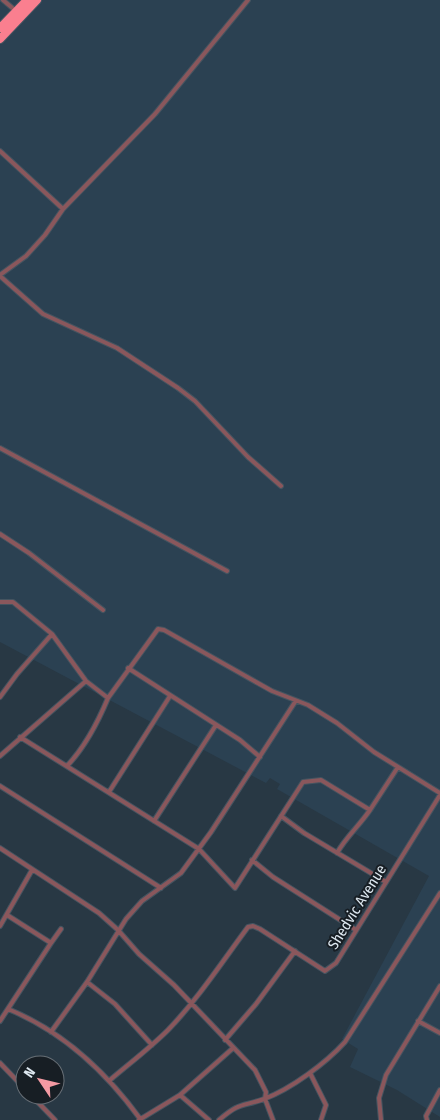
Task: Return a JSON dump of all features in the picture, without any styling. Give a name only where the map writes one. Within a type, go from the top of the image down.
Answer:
[{"type":"highway","points":[[0,28],[27,0]]},
{"type":"highway","points":[[0,39],[37,0]]},
{"type":"street","points":[[3,0],[16,11]]},
{"type":"street","points":[[248,0],[155,114],[63,209],[45,235],[26,256],[0,276],[42,314],[117,348],[178,388],[195,401],[248,457],[281,486]]},
{"type":"street","points":[[0,151],[63,209]]},
{"type":"street","points":[[0,448],[227,571]]},
{"type":"street","points":[[0,534],[29,553],[103,610]]},
{"type":"street","points":[[0,602],[13,602],[52,634],[86,681],[108,698]]},
{"type":"street","points":[[67,766],[77,755],[102,713],[108,698],[158,629],[191,644],[272,691],[295,702],[308,705],[440,794]]},
{"type":"street","points":[[0,697],[17,674],[52,634]]},
{"type":"street","points":[[128,668],[240,740],[260,757]]},
{"type":"street","points":[[0,756],[86,681]]},
{"type":"street","points":[[109,792],[170,696]]},
{"type":"street","points":[[51,1032],[87,982],[118,930],[142,901],[181,873],[199,849],[295,702]]},
{"type":"street","points":[[154,821],[216,725]]},
{"type":"street","points":[[20,737],[199,849],[235,888],[303,782],[312,779],[321,780],[370,810]]},
{"type":"street","points":[[337,853],[346,836],[360,824],[398,767]]},
{"type":"street","points":[[0,786],[161,888]]},
{"type":"street","name":"Shedvic Avenue","points":[[190,1004],[202,991],[248,927],[253,926],[260,929],[325,971],[336,963],[440,794]]},
{"type":"street","points":[[282,816],[337,853],[386,882]]},
{"type":"street","points":[[0,848],[99,913],[118,930],[139,954],[174,985],[190,1004],[255,1070],[266,1092],[264,1099],[273,1120]]},
{"type":"street","points":[[252,860],[273,877],[356,930]]},
{"type":"street","points":[[0,926],[32,870]]},
{"type":"street","points":[[220,1120],[239,1105],[264,1099],[310,1073],[330,1058],[345,1042],[440,893]]},
{"type":"street","points":[[7,915],[51,943]]},
{"type":"street","points":[[0,1021],[61,929]]},
{"type":"street","points":[[225,1040],[256,1004],[295,951]]},
{"type":"street","points":[[87,982],[115,1004],[152,1045]]},
{"type":"street","points":[[381,1120],[379,1098],[381,1087],[440,986]]},
{"type":"street","points":[[110,1080],[152,1045],[190,1004]]},
{"type":"street","points":[[8,1009],[51,1032],[110,1080],[140,1120],[180,1095],[232,1048]]},
{"type":"street","points":[[418,1021],[440,1033]]},
{"type":"street","points":[[0,1063],[15,1079]]},
{"type":"street","points":[[310,1073],[326,1105],[321,1120]]},
{"type":"street","points":[[427,1120],[426,1116],[440,1090]]},
{"type":"street","points":[[180,1095],[209,1120]]},
{"type":"street","points":[[41,1105],[55,1120]]},
{"type":"shaded area","points":[[0,0],[440,0],[440,1117],[397,1090],[350,1067],[358,1049],[342,1039],[429,876],[277,789],[280,784],[270,778],[266,783],[0,642]]}]
